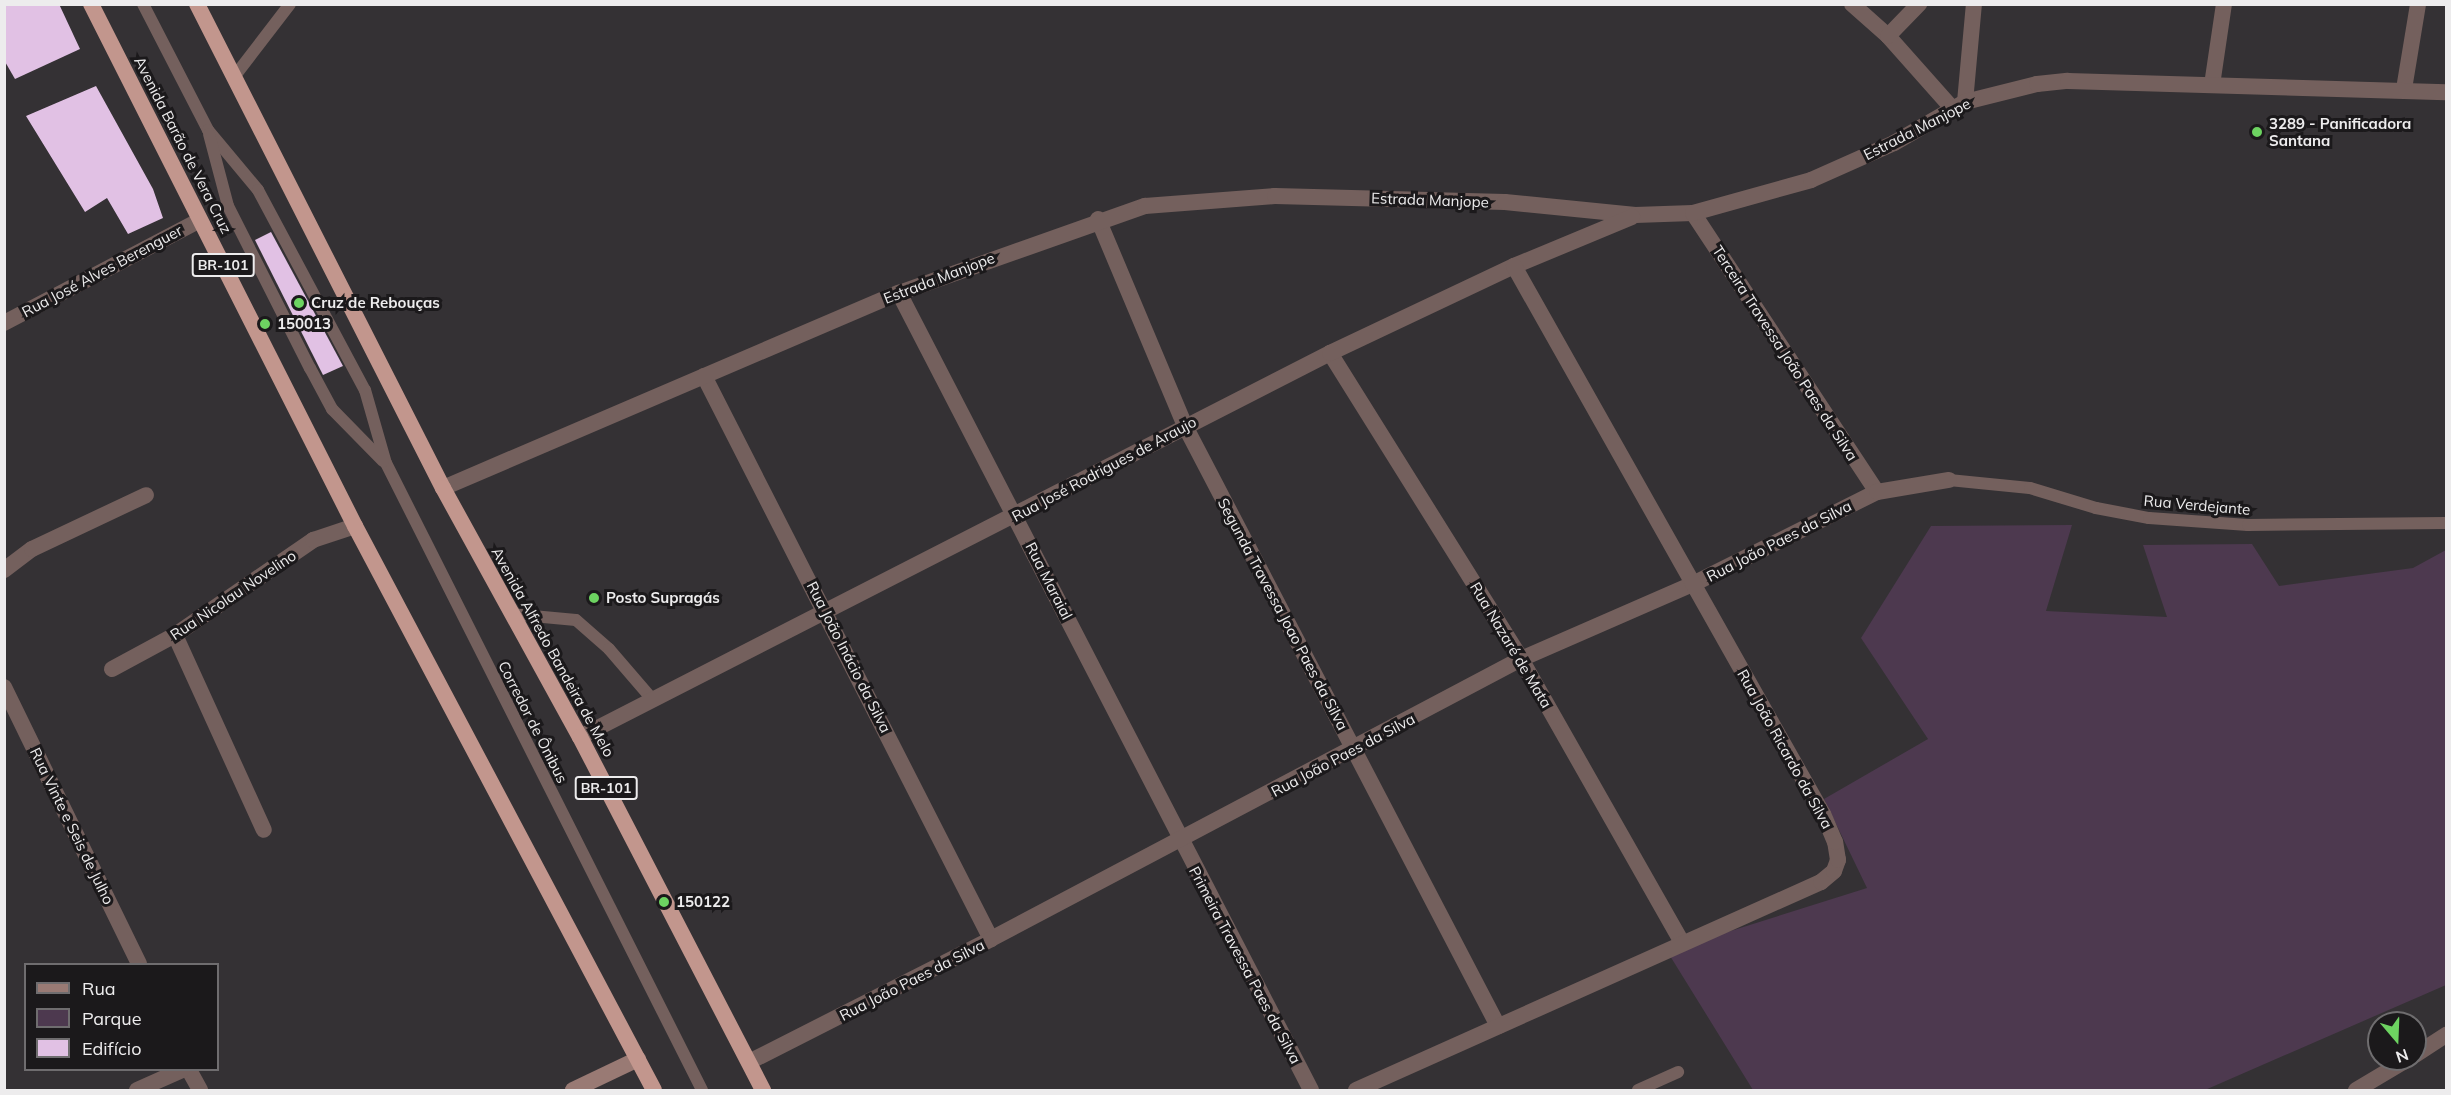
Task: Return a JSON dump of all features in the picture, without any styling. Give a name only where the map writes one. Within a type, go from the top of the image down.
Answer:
[{"type":"highway","name":"Avenida Barão de Vera Cruz","points":[[91,4],[356,526]]},
{"type":"highway","name":"BR-101","points":[[197,4],[442,488]]},
{"type":"highway","name":"Avenida Alfredo Bandeira de Melo","points":[[442,488],[580,737],[764,1090]]},
{"type":"highway","name":"BR-101","points":[[356,526],[654,1090]]},
{"type":"main road","points":[[573,1090],[638,1059]]},
{"type":"street","points":[[1852,4],[1958,105]]},
{"type":"street","points":[[1888,36],[1919,4]]},
{"type":"street","points":[[1958,105],[1974,4]]},
{"type":"street","points":[[2212,85],[2224,4]]},
{"type":"street","points":[[2404,89],[2418,4]]},
{"type":"street","name":"Estrada Manjope","points":[[442,488],[899,293],[1098,219],[1145,206],[1275,196],[1505,202],[1635,215],[1693,213],[1812,180],[1894,143],[1958,105],[2007,89],[2068,81],[2446,92]]},
{"type":"street","name":"Terceira Travessa João Paes da Silva","points":[[1693,213],[1877,492]]},
{"type":"street","name":"Rua José Rodrigues de Araujo","points":[[580,737],[825,609],[1016,516],[1185,426],[1330,353],[1514,266],[1635,215]]},
{"type":"street","name":"Segunda Travessa Joao Paes da Silva","points":[[1098,219],[1185,426],[1497,1026]]},
{"type":"street","name":"Rua José Alves Berenguer","points":[[4,323],[200,220]]},
{"type":"street","name":"Rua João Ricardo da Silva","points":[[1356,1090],[1682,942],[1821,882],[1834,871],[1838,860],[1835,842],[1823,814],[1514,266]]},
{"type":"street","name":"Rua Maraial","points":[[899,293],[1016,516],[1179,840]]},
{"type":"street","name":"Rua Nazaré de Mata","points":[[1330,353],[1521,659],[1682,942]]},
{"type":"street","name":"Rua João Inácio da Silva","points":[[704,376],[825,609],[991,939]]},
{"type":"street","name":"Rua João Paes da Silva","points":[[749,1062],[1354,750],[1521,659],[1693,584],[1877,492],[1949,480]]},
{"type":"street","points":[[4,570],[32,549],[146,495]]},
{"type":"street","name":"Rua Nicolau Novelino","points":[[112,669],[175,635],[313,540],[356,526]]},
{"type":"street","points":[[175,635],[264,830]]},
{"type":"street","name":"Rua Vinte e Seis de Julho","points":[[4,687],[139,963]]},
{"type":"street","name":"Primeira Travessa Paes da Silva","points":[[1179,840],[1311,1090]]},
{"type":"street","points":[[2427,1047],[2446,1035]]},
{"type":"street","points":[[137,1090],[180,1071]]},
{"type":"street","points":[[190,1071],[200,1090]]},
{"type":"street","points":[[2367,1088],[2391,1071]]},
{"type":"lane","name":"Corredor de Ônibus","points":[[142,4],[208,130],[258,190],[365,390],[386,463],[702,1090]]},
{"type":"lane","points":[[234,77],[290,4]]},
{"type":"lane","name":"Corredor de Ônibus","points":[[208,130],[228,206],[310,368],[332,409],[386,463]]},
{"type":"lane","name":"Rua Verdejante","points":[[1949,480],[2030,488],[2096,508],[2149,518],[2248,525],[2446,523]]},
{"type":"lane","points":[[511,614],[576,620],[609,649],[652,699]]},
{"type":"lane","points":[[1638,1090],[1678,1072]]},
{"type":"green space","points":[[2072,525],[2046,611],[2167,617],[2143,545],[2252,544],[2279,586],[2413,568],[2446,550],[2446,985],[2386,1011],[2367,1011],[2367,1019],[2205,1090],[1753,1090],[1667,951],[1867,888],[1824,799],[1928,739],[1861,638],[1931,526]]},
{"type":"building","points":[[4,4],[59,4],[80,49],[15,79],[4,60]]},
{"type":"building","points":[[96,86],[153,189],[163,218],[128,234],[107,198],[85,212],[26,116]]},
{"type":"building","name":"Cruz de Rebouças","points":[[271,232],[343,366],[323,375],[255,240]]},
{"type":"place","name":"3289 - Panificadora Santana","points":[[2257,132]]},
{"type":"place","name":"Cruz de Rebouças","points":[[299,303]]},
{"type":"place","name":"150013","points":[[265,324]]},
{"type":"place","name":"Posto Supragás","points":[[594,598]]},
{"type":"place","name":"150122","points":[[664,902]]}]
